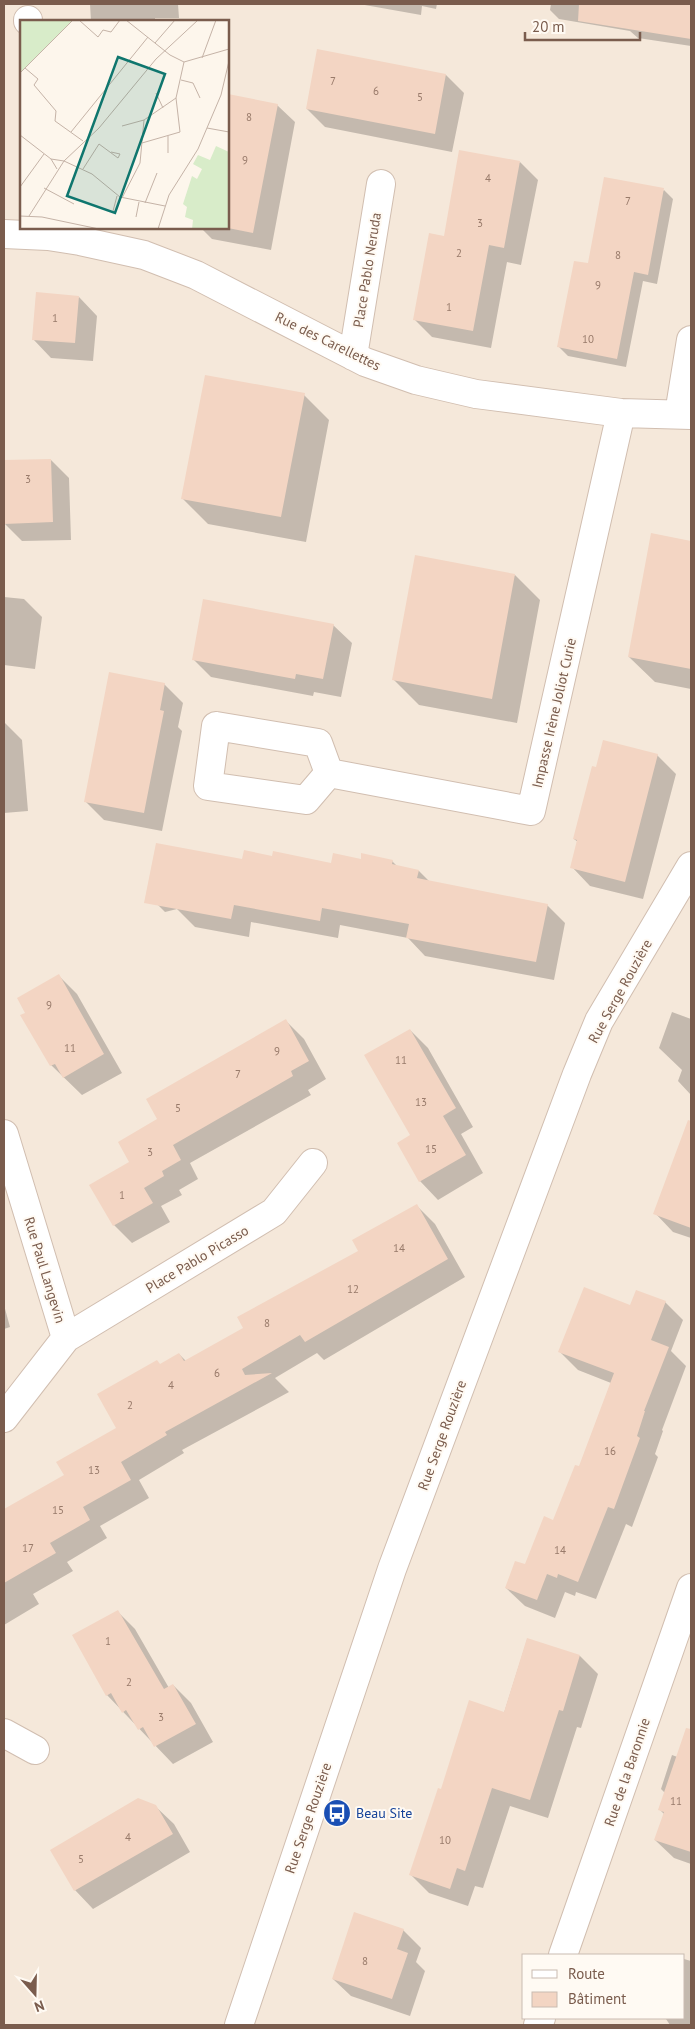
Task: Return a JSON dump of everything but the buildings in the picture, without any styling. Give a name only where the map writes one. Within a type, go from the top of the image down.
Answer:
[{"type":"street","name":"Place Pablo Neruda","points":[[352,356],[381,184]]},
{"type":"street","name":"Rue des Carellettes","points":[[4,234],[48,232],[144,255],[196,275],[352,356],[416,380],[476,394],[621,414],[685,415]]},
{"type":"street","points":[[685,415],[691,340]]},
{"type":"street","name":"Impasse Irène Joliot Curie","points":[[329,773],[532,811],[621,414]]},
{"type":"street","name":"Rue Serge Rouzière","points":[[239,2025],[392,1569],[576,1074],[599,1022],[691,866]]},
{"type":"street","name":"Rue Paul Langevin","points":[[4,1134],[66,1338],[4,1418]]},
{"type":"street","name":"Place Pablo Picasso","points":[[66,1338],[274,1212],[313,1163]]},
{"type":"street","name":"Rue de la Baronnie","points":[[563,1954],[691,1588]]},
{"type":"street","points":[[4,1733],[35,1750]]},
{"type":"shaded area","points":[[4,4],[691,4],[691,2025],[4,2025]]},
{"type":"place","name":"Beau Site","points":[[337,1813]]}]
